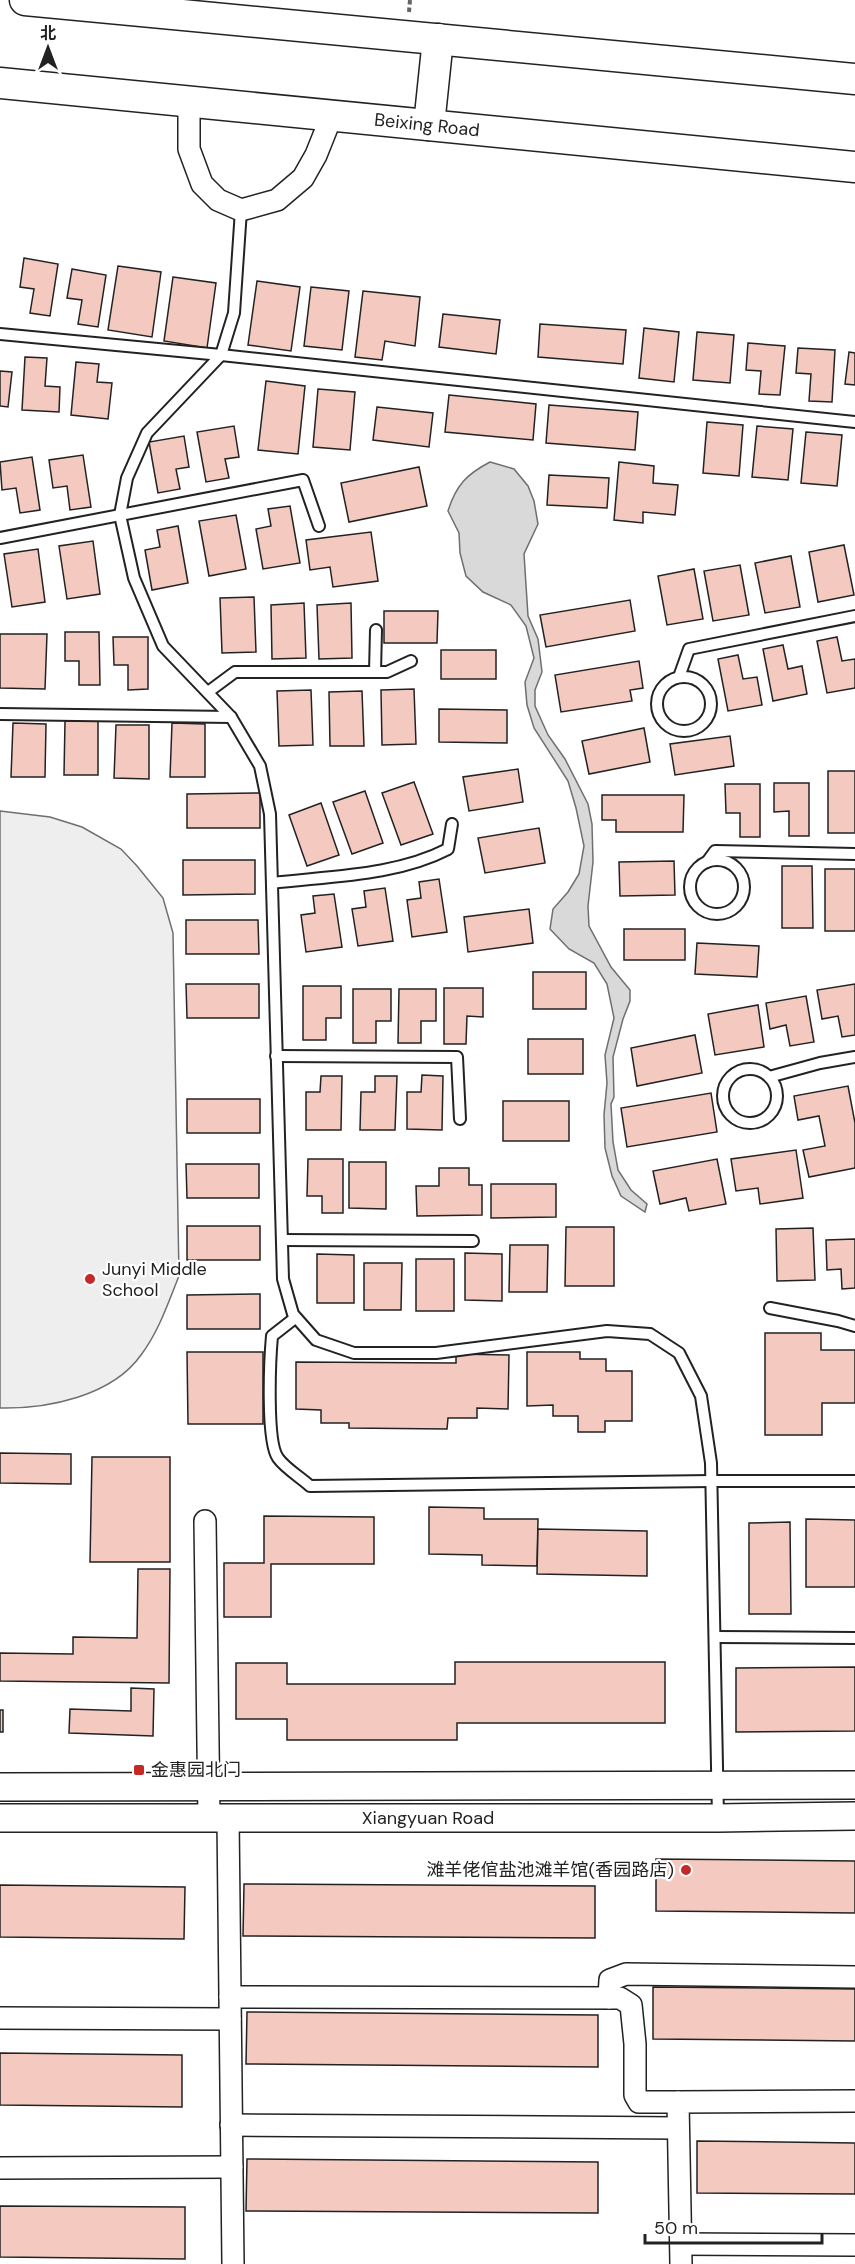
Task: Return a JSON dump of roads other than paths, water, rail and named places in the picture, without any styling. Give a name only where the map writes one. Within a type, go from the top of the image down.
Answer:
[{"type":"main road","points":[[26,0],[855,80]]},
{"type":"main road","points":[[429,125],[438,39]]},
{"type":"main road","name":"Beixing Road","points":[[0,83],[855,167]]},
{"type":"street","points":[[189,101],[189,149],[202,184],[218,200],[241,210],[277,200],[303,178],[316,155],[332,115]]},
{"type":"street","points":[[205,1521],[208,1786],[218,1818],[230,1997],[233,2264]]},
{"type":"street","name":"Xiangyuan Road","points":[[0,1787],[855,1785]]},
{"type":"street","name":"Xiangyuan Road","points":[[0,1818],[855,1816]]},
{"type":"street","points":[[609,1998],[610,1980],[626,1974],[855,1977]]},
{"type":"street","points":[[230,1997],[620,1998],[631,2005],[635,2044],[635,2095],[639,2102],[855,2101]]},
{"type":"street","points":[[0,2018],[230,2019]]},
{"type":"street","points":[[678,2102],[681,2254],[855,2245]]},
{"type":"street","points":[[231,2125],[678,2128]]},
{"type":"street","points":[[0,2168],[231,2167]]},
{"type":"lane","points":[[241,210],[234,313],[221,355],[147,433],[127,478],[120,515],[134,578],[163,646],[231,717],[260,766],[270,814],[283,1279],[295,1318],[316,1340],[354,1353],[436,1353],[607,1331],[650,1334],[679,1353],[701,1395],[711,1463],[718,1818]]},
{"type":"lane","points":[[0,334],[855,422]]},
{"type":"lane","points":[[0,538],[303,480],[319,526]]},
{"type":"lane","points":[[679,677],[688,676],[704,684],[712,700],[708,718],[695,729],[686,731],[676,730],[662,720],[657,703],[663,686],[679,677],[688,649],[855,616]]},
{"type":"lane","points":[[375,672],[376,630]]},
{"type":"lane","points":[[208,692],[235,672],[387,672],[411,661]]},
{"type":"lane","points":[[0,714],[231,717]]},
{"type":"lane","points":[[272,883],[363,873],[427,859],[448,849],[452,824]]},
{"type":"lane","points":[[707,862],[720,860],[729,862],[741,875],[744,892],[735,908],[718,915],[701,909],[690,895],[691,877],[696,869],[707,862],[716,851],[855,854]]},
{"type":"lane","points":[[276,1056],[457,1057],[460,1119]]},
{"type":"lane","points":[[769,1077],[820,1063],[855,1058]]},
{"type":"lane","points":[[753,1069],[762,1071],[769,1077],[774,1084],[777,1102],[767,1117],[760,1122],[742,1122],[727,1112],[722,1095],[728,1078],[735,1072],[753,1069]]},
{"type":"lane","points":[[282,1240],[473,1241]]},
{"type":"lane","points":[[770,1308],[855,1326]]},
{"type":"lane","points":[[295,1318],[272,1336],[269,1363],[271,1429],[277,1457],[310,1486],[711,1480],[855,1481]]},
{"type":"lane","points":[[715,1637],[855,1638]]},
{"type":"place","name":"Junyi Middle School","points":[[90,1279]]},
{"type":"place","name":"金惠园北门","points":[[139,1770]]},
{"type":"place","name":"滩羊佬倌盐池滩羊馆(香园路店)","points":[[686,1870]]}]
